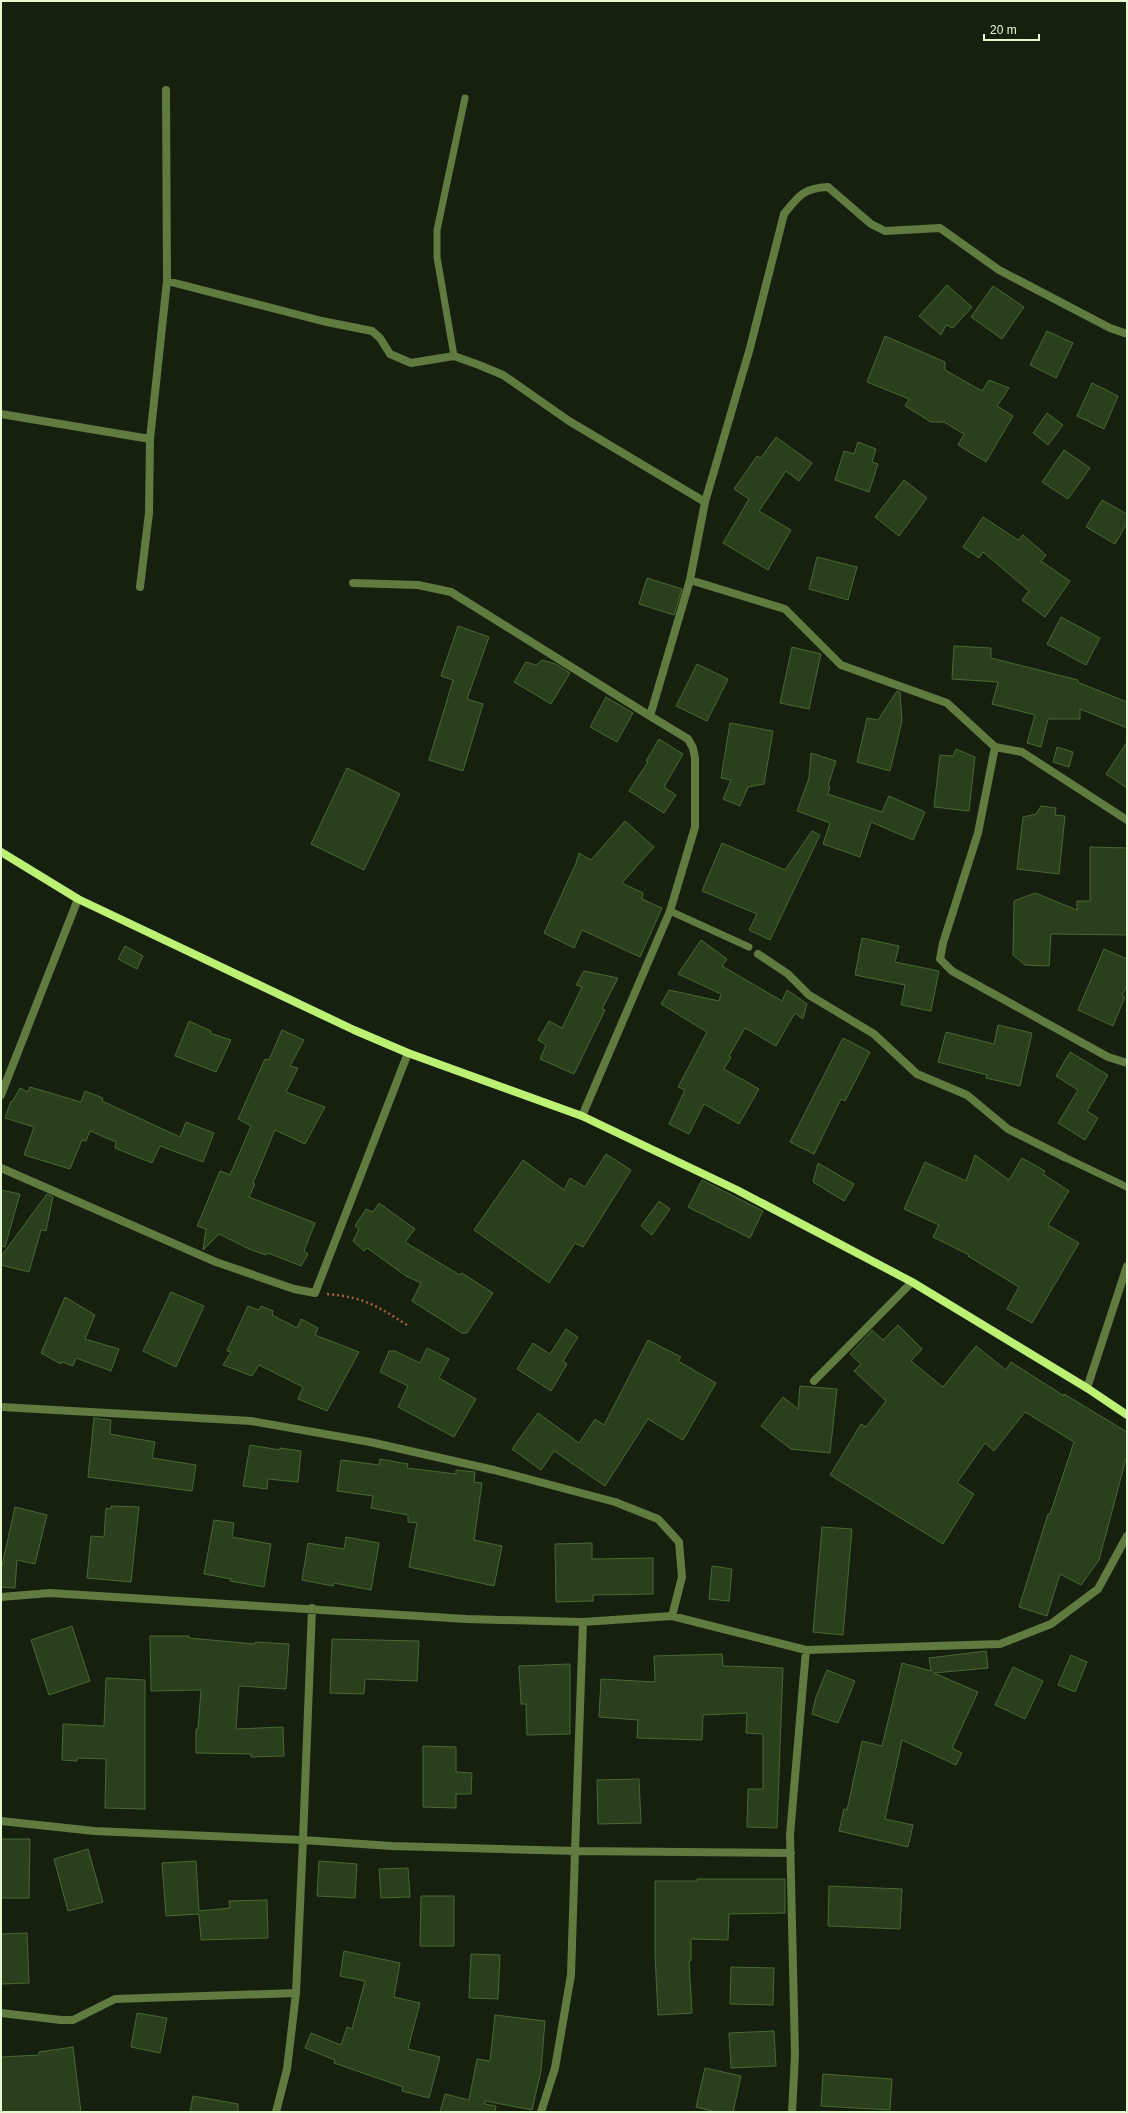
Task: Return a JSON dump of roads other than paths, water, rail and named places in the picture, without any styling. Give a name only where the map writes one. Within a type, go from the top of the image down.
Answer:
[{"type":"street","points":[[140,587],[149,513],[150,440],[167,281],[166,90]]},
{"type":"street","points":[[650,716],[690,580],[705,502],[750,348],[784,214],[795,199],[812,188],[828,187],[871,224],[885,231],[940,228],[998,270],[1110,328],[1127,334]]},
{"type":"street","points":[[167,281],[322,321],[372,331],[380,338],[390,354],[411,363],[454,356],[504,375],[569,422],[705,502]]},
{"type":"street","points":[[1,414],[150,440]]},
{"type":"street","points":[[690,580],[785,609],[841,665],[947,703],[995,747],[1022,752],[1127,820]]},
{"type":"street","points":[[353,583],[418,586],[451,592],[688,739],[693,748],[695,758],[695,827],[670,910],[582,1116]]},
{"type":"street","points":[[995,747],[978,834],[943,943],[940,959],[952,971],[959,975],[1108,1057],[1127,1063]]},
{"type":"street","points":[[1,852],[78,899],[354,1030],[408,1053],[582,1116],[736,1190],[912,1282],[1087,1388],[1127,1415]]},
{"type":"street","points":[[1,1095],[78,899]]},
{"type":"street","points":[[758,954],[788,974],[809,995],[874,1034],[917,1074],[967,1095],[1008,1129],[1064,1156]]},
{"type":"street","points":[[1,1168],[216,1262],[294,1289],[315,1293],[408,1053]]},
{"type":"street","points":[[1087,1388],[1127,1266]]},
{"type":"street","points":[[814,1381],[912,1282]]},
{"type":"street","points":[[1,1407],[251,1421],[393,1447],[494,1470],[615,1502],[658,1519],[679,1542],[682,1577],[672,1616]]},
{"type":"street","points":[[1,1597],[50,1593],[312,1608],[466,1619],[583,1622],[672,1616],[806,1650],[1000,1644],[1052,1624],[1098,1589],[1127,1536]]},
{"type":"street","points":[[276,2112],[288,2069],[296,1993],[312,1608]]},
{"type":"street","points":[[541,2112],[555,2068],[571,1975],[583,1622]]},
{"type":"street","points":[[792,2112],[795,2055],[790,1835],[806,1650]]},
{"type":"street","points":[[1,1821],[94,1831],[303,1840],[390,1846],[575,1851],[791,1853]]},
{"type":"street","points":[[1,2013],[73,2020],[115,1998],[296,1993]]},
{"type":"lane","points":[[454,356],[437,257],[436,230],[465,98]]},
{"type":"lane","points":[[670,910],[750,947]]},
{"type":"lane","points":[[1064,1156],[1127,1187]]}]
